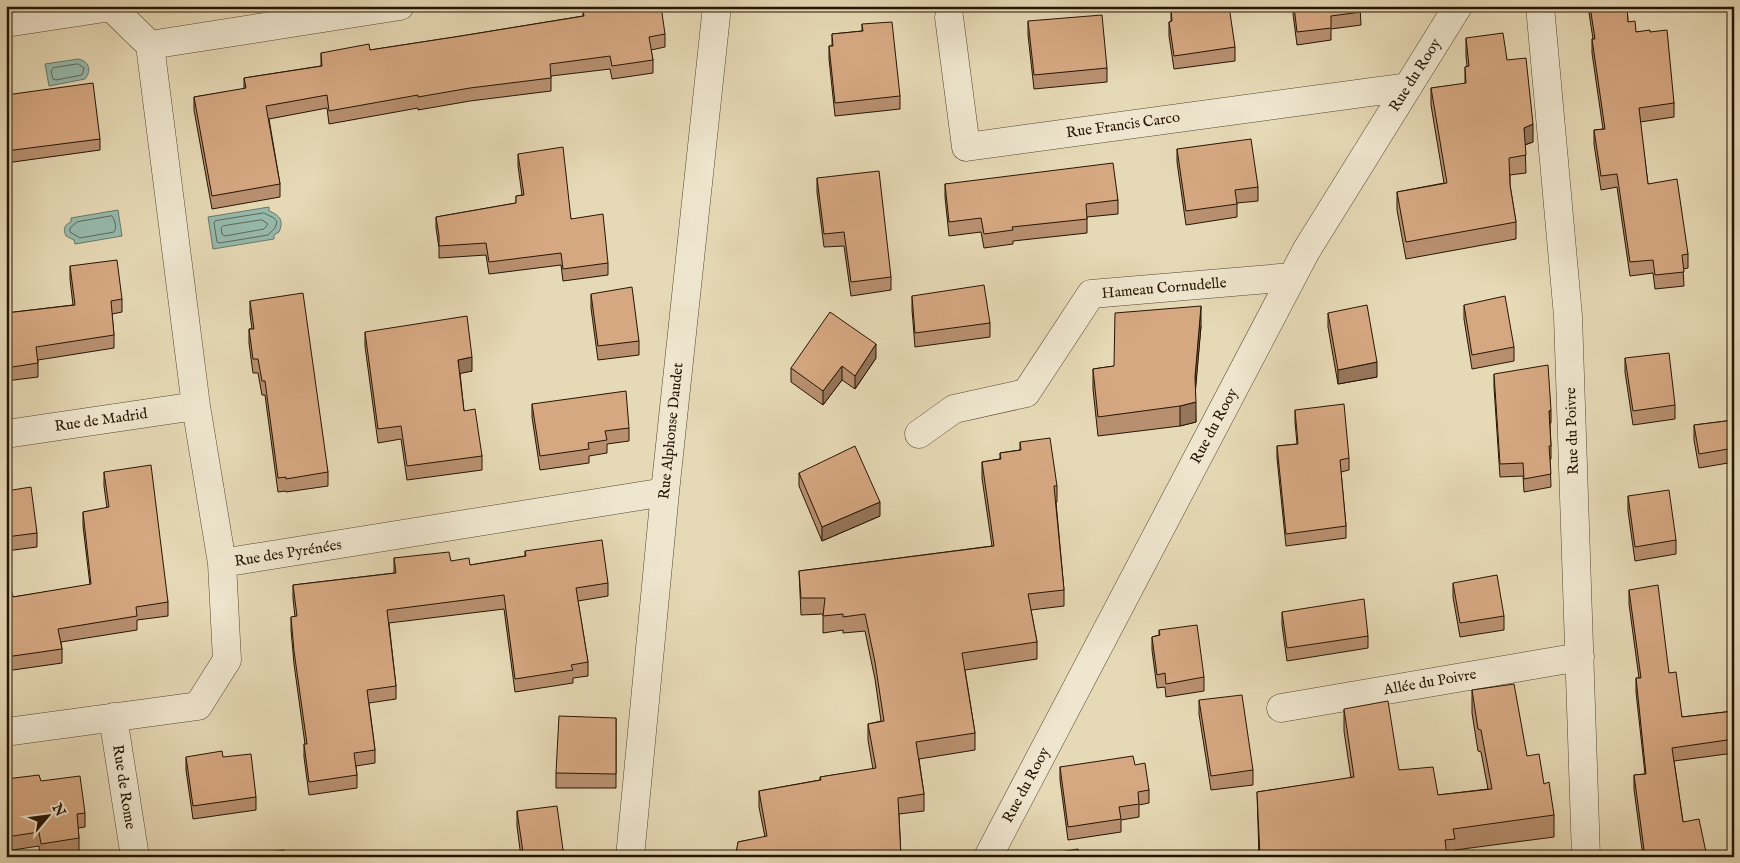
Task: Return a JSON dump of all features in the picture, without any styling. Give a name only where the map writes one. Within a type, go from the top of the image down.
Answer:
[{"type":"street","points":[[150,45],[400,6]]},
{"type":"street","name":"Rue Alphonse Daudet","points":[[630,857],[665,492],[717,6]]},
{"type":"street","name":"Rue du Rooy","points":[[988,857],[1306,251],[1458,6]]},
{"type":"street","name":"Rue du Poivre","points":[[1540,6],[1568,316],[1586,857]]},
{"type":"street","points":[[6,23],[111,7],[150,45],[196,406],[222,563]]},
{"type":"street","name":"Rue Francis Carco","points":[[949,17],[966,146],[1408,87]]},
{"type":"street","name":"Hameau Cornudelle","points":[[919,434],[954,409],[1026,393],[1091,294],[1292,278]]},
{"type":"street","name":"Rue de Madrid","points":[[6,434],[196,406]]},
{"type":"street","name":"Rue des Pyrénées","points":[[6,732],[198,706],[227,660],[222,563],[665,492]]},
{"type":"street","name":"Allée du Poivre","points":[[1280,708],[1580,656]]},
{"type":"street","name":"Rue de Rome","points":[[113,717],[135,857]]},
{"type":"water","points":[[78,59],[85,62],[88,66],[89,69],[85,79],[49,86],[45,64]]},
{"type":"water","points":[[269,207],[269,211],[276,214],[281,222],[279,232],[274,235],[274,239],[213,249],[208,217]]},
{"type":"water","points":[[118,210],[122,236],[75,244],[74,240],[66,236],[65,227],[71,222],[71,218]]},
{"type":"building","points":[[614,6],[661,6],[665,34],[649,37],[653,60],[612,66],[610,56],[550,64],[551,78],[470,88],[418,97],[418,95],[329,111],[327,95],[266,106],[280,184],[212,196],[194,97],[246,88],[244,78],[322,66],[321,53],[369,44],[370,50],[461,36],[584,16],[583,12]]},
{"type":"building","points":[[1185,6],[1229,6],[1235,47],[1174,56],[1169,22],[1172,21],[1171,9]]},
{"type":"building","points":[[1294,6],[1360,6],[1361,12],[1331,16],[1331,28],[1297,32]]},
{"type":"building","points":[[1590,6],[1627,6],[1628,22],[1635,21],[1636,32],[1667,30],[1674,103],[1639,108],[1648,184],[1677,179],[1688,254],[1682,255],[1684,272],[1655,275],[1653,260],[1630,262],[1617,174],[1601,176],[1594,130],[1605,129],[1592,39],[1595,39]]},
{"type":"building","points":[[1102,15],[1107,68],[1034,75],[1028,21]]},
{"type":"building","points":[[892,22],[900,96],[835,103],[829,46],[833,46],[832,34],[863,31],[862,24]]},
{"type":"building","points":[[1503,33],[1507,60],[1526,58],[1533,124],[1524,128],[1526,155],[1509,158],[1510,185],[1516,222],[1406,242],[1397,192],[1447,183],[1431,88],[1466,83],[1465,67],[1469,66],[1466,38]]},
{"type":"building","points":[[93,83],[100,139],[6,151],[6,95]]},
{"type":"building","points":[[1251,139],[1258,187],[1235,190],[1237,204],[1186,211],[1177,149]]},
{"type":"building","points":[[563,147],[571,219],[603,214],[608,263],[563,269],[561,253],[489,262],[486,243],[439,246],[436,217],[516,203],[516,196],[524,195],[518,154]]},
{"type":"building","points":[[1113,163],[1118,200],[1086,204],[1087,219],[1012,227],[1013,230],[984,234],[981,218],[949,222],[945,184]]},
{"type":"building","points":[[879,171],[891,277],[851,282],[844,232],[824,234],[817,178]]},
{"type":"building","points":[[117,260],[122,299],[111,301],[114,335],[36,347],[38,363],[6,368],[6,313],[75,305],[70,266]]},
{"type":"building","points":[[984,285],[990,323],[915,333],[912,296]]},
{"type":"building","points":[[632,287],[639,341],[598,346],[591,294]]},
{"type":"building","points":[[303,293],[328,472],[286,479],[286,477],[278,478],[265,381],[262,381],[258,359],[253,359],[249,329],[254,329],[250,301]]},
{"type":"building","points":[[1505,296],[1514,347],[1472,355],[1464,305]]},
{"type":"building","points":[[1367,305],[1377,362],[1338,370],[1328,313]]},
{"type":"building","points":[[1201,306],[1195,377],[1196,402],[1180,406],[1098,417],[1093,369],[1114,366],[1115,313]]},
{"type":"building","points":[[830,312],[876,344],[855,376],[842,366],[823,391],[791,368]]},
{"type":"building","points":[[467,316],[472,357],[458,360],[464,411],[475,409],[482,456],[407,466],[401,426],[378,429],[365,332]]},
{"type":"building","points":[[1669,353],[1675,405],[1633,411],[1625,358]]},
{"type":"building","points":[[1548,365],[1551,410],[1549,411],[1551,446],[1549,446],[1551,474],[1524,479],[1523,463],[1500,464],[1494,374]]},
{"type":"building","points":[[626,391],[629,428],[605,431],[607,440],[588,443],[589,449],[540,456],[532,404]]},
{"type":"building","points":[[1344,404],[1349,458],[1340,460],[1346,526],[1286,534],[1277,446],[1298,444],[1295,410]]},
{"type":"building","points":[[1734,420],[1734,448],[1699,454],[1694,425]]},
{"type":"building","points":[[1050,438],[1057,486],[1054,486],[1064,590],[1028,594],[1037,642],[962,653],[975,733],[916,742],[924,794],[898,798],[901,857],[737,857],[738,842],[767,836],[759,791],[821,780],[820,777],[876,768],[868,724],[884,721],[865,614],[843,617],[843,614],[823,616],[825,598],[801,598],[799,571],[994,546],[982,462],[1001,459],[1000,453],[1021,450],[1020,442]]},
{"type":"building","points":[[855,446],[880,502],[822,527],[799,473]]},
{"type":"building","points":[[151,465],[168,602],[136,607],[137,616],[58,629],[62,649],[6,657],[6,567],[13,597],[91,584],[83,512],[109,507],[104,472]]},
{"type":"building","points":[[31,487],[37,533],[6,537],[6,491]]},
{"type":"building","points":[[1669,490],[1676,540],[1635,547],[1628,496]]},
{"type":"building","points":[[602,540],[608,583],[576,588],[588,662],[571,665],[573,670],[515,679],[504,595],[387,610],[396,686],[367,690],[375,750],[354,753],[357,775],[309,782],[304,744],[307,744],[291,617],[297,616],[293,585],[396,573],[394,558],[449,552],[451,561],[469,558],[470,565],[526,556],[525,551]]},
{"type":"building","points":[[1497,575],[1504,616],[1460,623],[1453,583]]},
{"type":"building","points":[[1658,585],[1669,673],[1676,672],[1682,717],[1734,711],[1734,739],[1672,748],[1683,822],[1699,819],[1707,857],[1645,857],[1634,775],[1646,774],[1636,678],[1641,678],[1629,590]]},
{"type":"building","points":[[1364,599],[1368,636],[1287,648],[1282,612]]},
{"type":"building","points":[[1197,625],[1204,677],[1166,684],[1165,673],[1157,675],[1152,637],[1160,635],[1159,630]]},
{"type":"building","points":[[1514,684],[1527,756],[1539,754],[1544,784],[1549,782],[1554,815],[1453,829],[1455,839],[1445,840],[1447,857],[1260,857],[1257,792],[1354,777],[1344,709],[1388,701],[1399,770],[1433,767],[1438,795],[1492,789],[1481,730],[1478,729],[1472,690]]},
{"type":"building","points":[[1242,695],[1253,770],[1211,776],[1199,700]]},
{"type":"building","points":[[559,716],[616,718],[616,774],[556,773]]},
{"type":"building","points":[[222,751],[223,757],[251,754],[256,797],[193,806],[186,757]]},
{"type":"building","points":[[1133,756],[1135,765],[1145,763],[1149,790],[1138,792],[1139,804],[1119,807],[1121,819],[1068,827],[1060,767]]},
{"type":"building","points":[[39,775],[41,781],[80,776],[85,813],[77,814],[79,838],[41,844],[39,832],[6,837],[6,788],[8,788],[6,779]]},
{"type":"building","points":[[557,806],[564,857],[531,857],[532,852],[523,852],[517,811]]},
{"type":"building","points":[[1078,849],[1079,857],[1035,856]]},
{"type":"building","points":[[284,850],[285,857],[227,857]]}]
